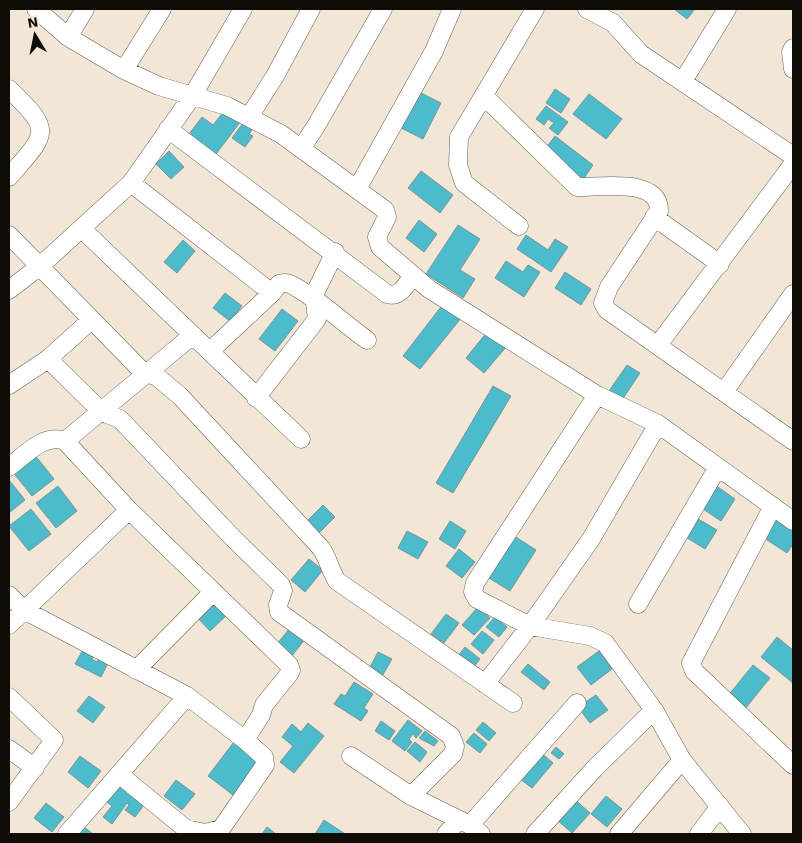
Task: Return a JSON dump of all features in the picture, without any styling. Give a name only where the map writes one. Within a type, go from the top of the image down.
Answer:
[{"type":"street","points":[[36,9],[68,37],[124,70],[159,86],[227,106],[281,134],[385,210],[387,217],[377,237],[380,247],[429,290],[597,395],[658,424],[793,521]]},
{"type":"street","points":[[68,37],[85,9]]},
{"type":"street","points":[[124,70],[162,9]]},
{"type":"street","points":[[9,290],[40,266],[131,183],[193,96],[243,9]]},
{"type":"street","points":[[249,117],[275,76],[311,9]]},
{"type":"street","points":[[301,149],[383,9]]},
{"type":"street","points":[[357,189],[434,51],[452,9]]},
{"type":"street","points":[[519,226],[464,183],[458,165],[460,137],[535,9]]},
{"type":"street","points":[[586,9],[613,23],[642,54],[793,156]]},
{"type":"street","points":[[683,81],[727,9]]},
{"type":"street","points":[[793,48],[791,52],[793,69]]},
{"type":"street","points":[[9,89],[38,120],[41,133],[38,144],[9,177]]},
{"type":"street","points":[[484,96],[577,187],[620,185],[636,188],[650,195],[659,206],[659,211],[609,287],[603,303],[607,310],[793,440]]},
{"type":"street","points":[[168,129],[335,252],[387,294],[393,296],[399,294],[413,275]]},
{"type":"street","points":[[658,345],[793,164]]},
{"type":"street","points":[[131,183],[272,293]]},
{"type":"street","points":[[654,217],[720,264]]},
{"type":"street","points":[[82,229],[300,439]]},
{"type":"street","points":[[9,234],[90,320],[144,373],[156,376],[180,396],[321,548],[329,568],[337,581],[514,704]]},
{"type":"street","points":[[256,398],[317,319],[314,295],[335,252]]},
{"type":"street","points":[[210,351],[272,293],[279,284],[284,282],[290,284],[367,340]]},
{"type":"street","points":[[724,392],[793,294]]},
{"type":"street","points":[[9,385],[48,359],[90,320]]},
{"type":"street","points":[[65,441],[102,412],[144,373],[193,335]]},
{"type":"street","points":[[48,359],[102,412],[120,419],[280,585],[283,590],[278,604],[280,612],[451,736],[455,746],[453,754],[412,796]]},
{"type":"street","points":[[597,395],[475,583],[473,592],[477,599],[530,626],[590,636],[605,643],[654,710],[682,760],[742,834]]},
{"type":"street","points":[[485,684],[530,626],[591,539],[658,424]]},
{"type":"street","points":[[9,467],[44,440],[55,437],[65,441],[129,510],[291,670],[264,705],[261,715],[245,740]]},
{"type":"street","points":[[638,604],[718,467]]},
{"type":"street","points":[[772,506],[691,663],[694,671],[793,765]]},
{"type":"street","points":[[9,625],[129,510]]},
{"type":"street","points":[[136,670],[212,592]]},
{"type":"street","points":[[9,595],[24,610],[187,696],[245,740],[264,757],[265,765],[221,829],[205,834],[186,829],[120,775]]},
{"type":"street","points":[[67,834],[187,696]]},
{"type":"street","points":[[9,698],[53,738],[54,743],[9,802]]},
{"type":"street","points":[[446,834],[470,826],[577,702]]},
{"type":"street","points":[[535,834],[595,768],[654,710]]},
{"type":"street","points":[[9,748],[35,768]]},
{"type":"street","points":[[351,756],[412,796],[470,826]]},
{"type":"street","points":[[619,834],[682,760]]},
{"type":"street","points":[[699,834],[720,806]]},
{"type":"building","points":[[674,9],[695,9],[687,19]]},
{"type":"building","points":[[555,89],[570,99],[561,113],[546,103]]},
{"type":"building","points":[[417,91],[441,103],[423,139],[399,127]]},
{"type":"building","points":[[589,94],[622,119],[606,139],[573,114]]},
{"type":"building","points":[[546,106],[568,122],[558,135],[549,128],[554,123],[548,119],[544,125],[536,119]]},
{"type":"building","points":[[225,110],[241,121],[213,158],[186,138],[202,117],[213,125]]},
{"type":"building","points":[[246,119],[255,126],[249,134],[253,136],[245,147],[232,138]]},
{"type":"building","points":[[555,136],[593,165],[582,181],[543,152]]},
{"type":"building","points":[[169,151],[184,167],[171,179],[156,164]]},
{"type":"building","points":[[421,171],[453,195],[440,213],[408,188]]},
{"type":"building","points":[[419,220],[437,234],[424,252],[406,238]]},
{"type":"building","points":[[458,225],[480,239],[460,270],[475,279],[463,298],[426,274]]},
{"type":"building","points":[[526,235],[548,250],[555,239],[568,247],[551,272],[517,249]]},
{"type":"building","points":[[183,240],[195,251],[177,273],[164,262]]},
{"type":"building","points":[[506,261],[523,272],[528,265],[540,272],[524,297],[495,278]]},
{"type":"building","points":[[565,272],[591,289],[581,305],[555,288]]},
{"type":"building","points":[[225,293],[242,306],[230,321],[213,308]]},
{"type":"building","points":[[444,303],[462,317],[420,369],[403,356]]},
{"type":"building","points":[[282,309],[298,321],[275,351],[259,339]]},
{"type":"building","points":[[488,331],[507,346],[484,373],[466,358]]},
{"type":"building","points":[[627,365],[640,373],[622,400],[609,391]]},
{"type":"building","points":[[493,386],[511,396],[453,493],[436,483]]},
{"type":"building","points":[[34,454],[54,479],[32,496],[12,471]]},
{"type":"building","points":[[9,480],[25,500],[9,513]]},
{"type":"building","points":[[715,485],[735,499],[721,521],[700,507]]},
{"type":"building","points":[[58,486],[77,511],[56,528],[36,503]]},
{"type":"building","points":[[323,505],[335,517],[319,533],[307,521]]},
{"type":"building","points":[[31,509],[51,534],[29,551],[9,526]]},
{"type":"building","points":[[693,516],[717,530],[705,549],[681,534]]},
{"type":"building","points":[[777,519],[793,530],[793,544],[787,553],[764,538]]},
{"type":"building","points":[[450,521],[466,531],[455,549],[439,539]]},
{"type":"building","points":[[407,531],[428,542],[418,559],[398,548]]},
{"type":"building","points":[[511,534],[536,550],[510,591],[484,575]]},
{"type":"building","points":[[459,549],[475,562],[462,578],[446,566]]},
{"type":"building","points":[[309,559],[323,570],[305,592],[291,580]]},
{"type":"building","points":[[212,600],[226,616],[210,631],[195,615]]},
{"type":"building","points":[[478,607],[490,618],[474,635],[462,625]]},
{"type":"building","points":[[446,614],[459,623],[444,643],[431,634]]},
{"type":"building","points":[[495,617],[507,627],[499,637],[486,627]]},
{"type":"building","points":[[290,628],[305,639],[288,661],[273,649]]},
{"type":"building","points":[[482,631],[494,640],[483,654],[471,644]]},
{"type":"building","points":[[777,637],[793,650],[793,683],[761,657]]},
{"type":"building","points":[[465,647],[480,659],[473,668],[458,656]]},
{"type":"building","points":[[84,648],[95,653],[92,659],[97,662],[100,656],[109,661],[101,677],[75,664]]},
{"type":"building","points":[[599,651],[612,669],[591,685],[577,667]]},
{"type":"building","points":[[378,652],[392,659],[381,678],[368,671]]},
{"type":"building","points":[[528,664],[550,682],[544,690],[521,672]]},
{"type":"building","points":[[753,665],[770,678],[744,710],[727,697]]},
{"type":"building","points":[[354,682],[373,694],[364,708],[368,711],[361,721],[334,704],[341,694],[345,696]]},
{"type":"building","points":[[596,695],[608,710],[590,723],[578,707]]},
{"type":"building","points":[[89,696],[105,707],[93,723],[77,711]]},
{"type":"building","points":[[408,720],[422,731],[416,738],[413,734],[409,739],[412,742],[405,751],[392,741]]},
{"type":"building","points":[[381,721],[395,731],[389,740],[375,731]]},
{"type":"building","points":[[483,722],[496,733],[489,741],[476,730]]},
{"type":"building","points":[[308,723],[324,736],[294,773],[280,762],[293,746],[282,737],[292,724],[301,732]]},
{"type":"building","points":[[425,731],[438,741],[434,746],[419,738]]},
{"type":"building","points":[[474,733],[487,744],[480,753],[466,742]]},
{"type":"building","points":[[234,742],[259,762],[233,795],[208,776]]},
{"type":"building","points":[[415,742],[427,752],[420,762],[407,751]]},
{"type":"building","points":[[556,747],[564,754],[559,759],[551,753]]},
{"type":"building","points":[[538,750],[553,763],[532,788],[516,776]]},
{"type":"building","points":[[80,756],[101,771],[88,788],[68,772]]},
{"type":"building","points":[[176,780],[195,794],[182,810],[164,796]]},
{"type":"building","points":[[116,781],[147,801],[135,817],[125,810],[129,805],[127,803],[112,824],[103,817],[112,806],[104,800]]},
{"type":"building","points":[[606,796],[622,809],[607,827],[591,814]]},
{"type":"building","points":[[573,798],[590,813],[572,833],[556,819]]},
{"type":"building","points":[[46,803],[64,817],[52,832],[34,818]]},
{"type":"building","points":[[324,820],[345,834],[315,834]]},
{"type":"building","points":[[79,823],[93,834],[70,834]]},
{"type":"building","points":[[267,827],[276,834],[262,834]]}]
